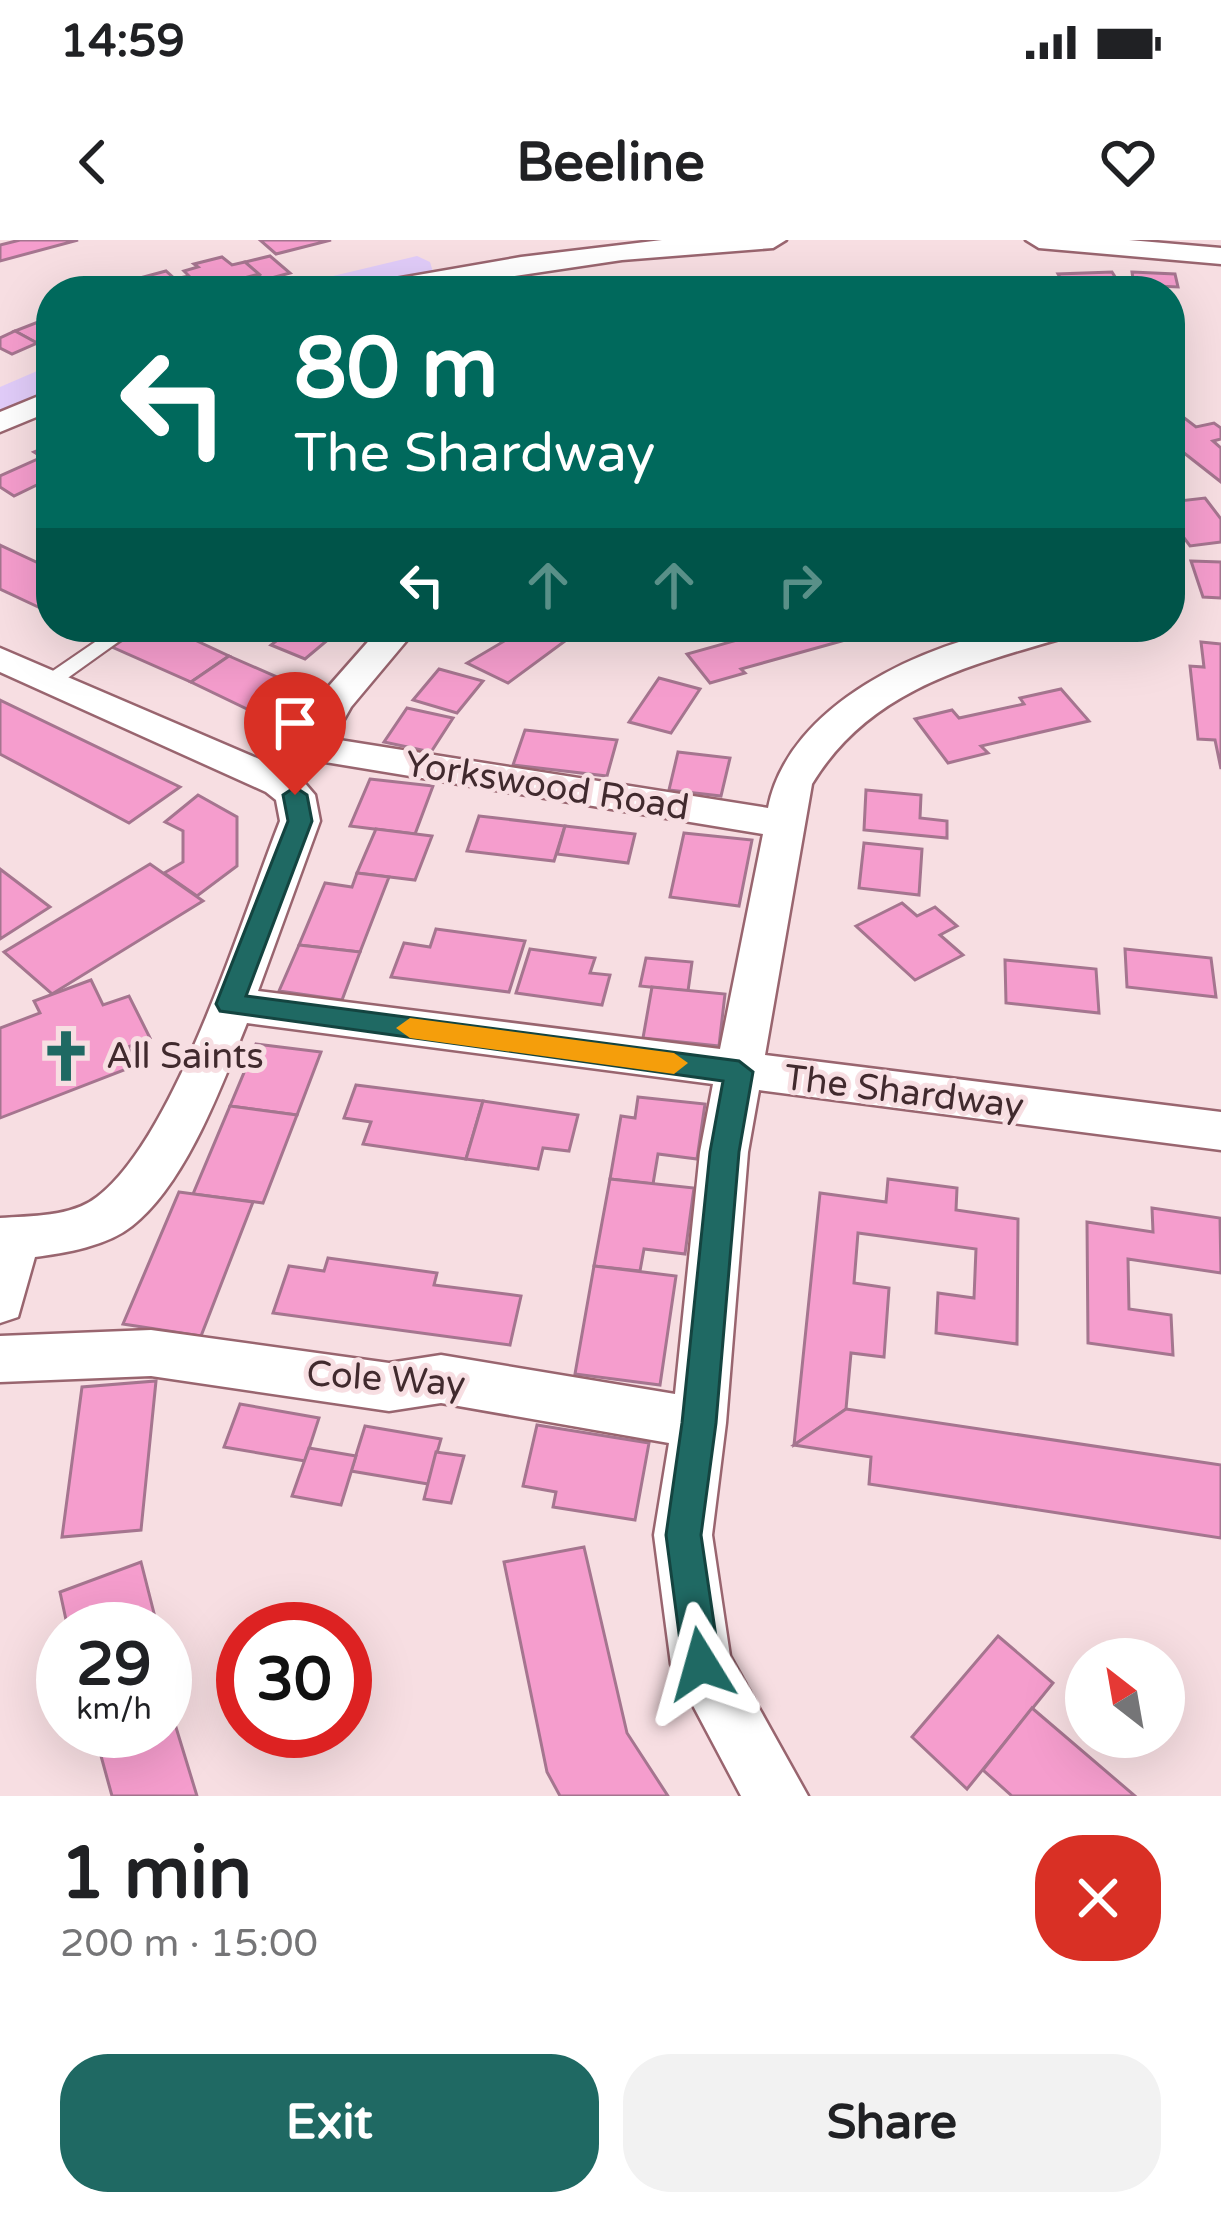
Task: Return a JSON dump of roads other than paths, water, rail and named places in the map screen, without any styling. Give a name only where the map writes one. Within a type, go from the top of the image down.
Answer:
[{"type":"street","points":[[455,276],[694,243],[773,240]]},
{"type":"street","points":[[1040,240],[1221,256]]},
{"type":"street","points":[[496,242],[522,264]]},
{"type":"street","points":[[0,423],[36,407]]},
{"type":"street","points":[[280,783],[309,747],[334,702],[387,642]]},
{"type":"street","points":[[776,1796],[701,1664],[683,1535],[699,1423],[724,1152],[792,784],[806,756],[856,703],[910,675],[1013,642]]},
{"type":"street","points":[[0,659],[280,783],[295,795],[300,821],[230,1004],[160,1162],[116,1212],[83,1226],[6,1238],[0,1301]]},
{"type":"street","name":"Yorkswood Road","points":[[309,747],[784,824]]},
{"type":"street","name":"The Shardway","points":[[230,1004],[1221,1131]]},
{"type":"street","name":"Cole Way","points":[[0,1359],[151,1353],[389,1387],[441,1379],[699,1423]]},
{"type":"lane","points":[[48,682],[108,642]]},
{"type":"place","name":"All Saints","points":[[66,1056]]}]
